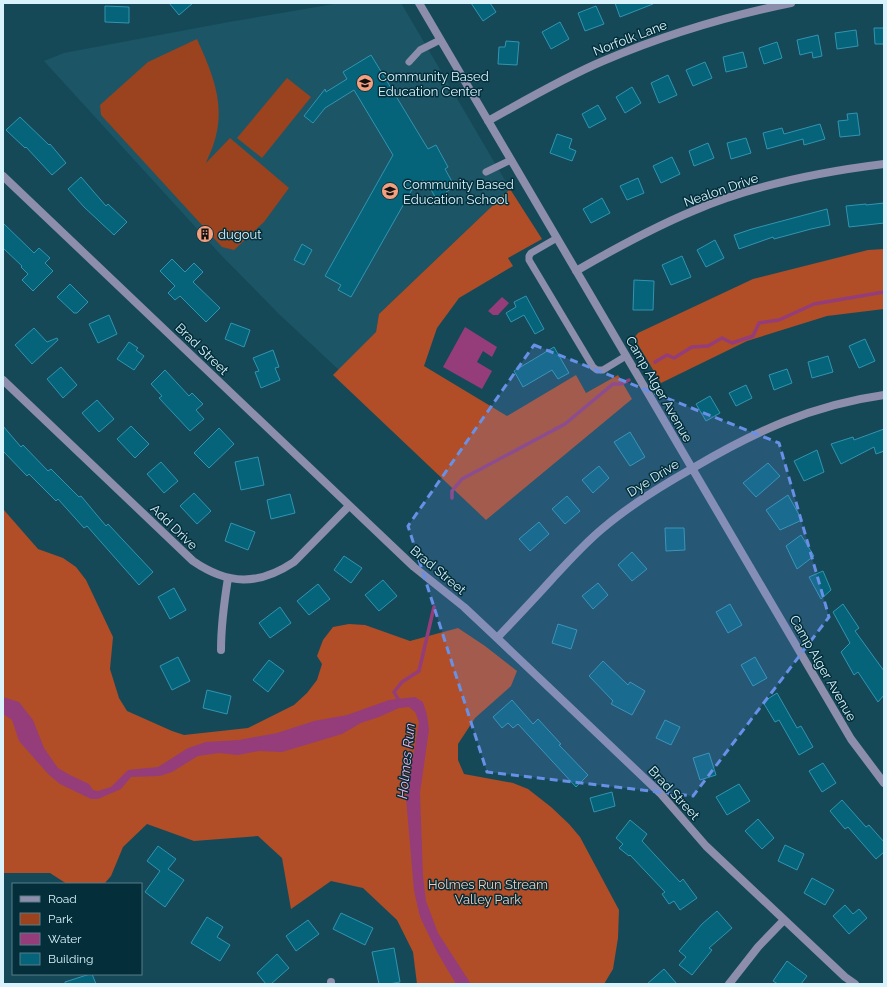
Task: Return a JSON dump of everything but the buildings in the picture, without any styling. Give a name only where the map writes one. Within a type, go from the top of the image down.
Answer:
[{"type":"street","name":"Camp Alger Avenue","points":[[418,3],[851,739],[884,783]]},
{"type":"street","name":"Norfolk Lane","points":[[488,121],[557,83],[603,61],[650,42],[696,26],[756,10],[791,3]]},
{"type":"street","name":"Nealon Drive","points":[[576,271],[651,230],[694,211],[735,196],[803,177],[851,168],[884,164]]},
{"type":"street","name":"Brad Street","points":[[3,178],[414,567],[464,607],[497,638],[660,793],[706,846],[845,977],[855,984]]},
{"type":"street","name":"Add Drive","points":[[3,380],[193,561],[207,571],[228,578],[244,580],[257,579],[271,575],[294,562],[349,506]]},
{"type":"street","name":"Dye Drive","points":[[497,638],[577,552],[602,529],[635,503],[734,444],[765,429],[797,416],[832,406],[884,395]]},
{"type":"street","points":[[221,650],[223,605],[228,578]]},
{"type":"street","points":[[728,984],[758,947],[784,920]]},
{"type":"lane","points":[[409,62],[420,50],[440,40]]},
{"type":"lane","points":[[486,172],[511,160]]},
{"type":"lane","points":[[557,238],[531,253],[529,260],[593,367],[597,370],[603,370],[626,356]]},
{"type":"highlighted area","points":[[534,345],[779,443],[829,617],[693,796],[487,772],[408,526]]},
{"type":"shaded area","points":[[340,3],[401,3],[510,189],[379,314],[376,332],[339,370],[279,314],[222,256],[44,61],[64,53]]},
{"type":"green space","points":[[197,39],[213,78],[219,117],[213,146],[206,163],[230,138],[289,188],[264,222],[234,250],[222,247],[101,115],[100,105],[148,62]]},
{"type":"green space","points":[[287,78],[311,97],[262,158],[237,138]]},
{"type":"green space","points":[[510,189],[542,239],[508,258],[513,266],[459,298],[437,328],[424,366],[507,416],[576,375],[586,393],[618,375],[632,399],[486,520],[333,375],[376,332],[379,314]]},
{"type":"green space","points":[[884,249],[884,309],[827,316],[747,341],[661,383],[634,338],[638,333],[753,279],[868,250]]},
{"type":"green space","name":"Holmes Run Stream Valley Park","points":[[3,509],[38,549],[63,558],[76,567],[86,580],[113,637],[110,669],[119,698],[127,711],[184,735],[248,728],[294,705],[307,693],[317,680],[322,664],[317,656],[323,640],[333,627],[349,624],[365,625],[410,641],[458,628],[485,646],[517,671],[511,686],[475,718],[458,744],[458,760],[464,774],[513,783],[528,789],[551,807],[569,824],[580,837],[619,910],[618,938],[613,969],[604,984],[417,984],[413,952],[397,920],[363,888],[331,881],[291,909],[282,858],[258,836],[194,841],[147,824],[123,847],[111,876],[105,883],[65,883],[50,873],[3,873]]},
{"type":"water","points":[[502,297],[509,303],[498,315],[493,315],[488,311]]},
{"type":"water","points":[[465,327],[497,347],[492,357],[483,351],[477,362],[492,371],[482,389],[443,367]]},
{"type":"water","points":[[3,697],[19,702],[33,720],[44,748],[58,768],[89,784],[93,790],[98,791],[111,787],[128,770],[158,767],[188,748],[206,742],[239,740],[277,733],[314,721],[347,715],[389,700],[415,697],[423,702],[429,730],[420,793],[423,876],[426,901],[438,933],[471,984],[456,984],[437,952],[420,917],[414,891],[406,798],[419,722],[415,712],[409,707],[399,708],[361,723],[342,734],[282,752],[259,751],[238,755],[219,753],[198,756],[172,772],[160,776],[131,777],[121,789],[98,799],[91,799],[60,784],[49,775],[19,741],[12,720],[3,714]]},
{"type":"waterway","points":[[655,362],[667,355],[674,358],[692,347],[708,346],[722,338],[732,343],[753,336],[759,323],[779,320],[814,304],[884,292]]},
{"type":"waterway","points":[[452,498],[452,491],[462,479],[565,424],[613,384],[621,384],[629,380]]},
{"type":"waterway","points":[[398,699],[394,692],[402,682],[419,671],[434,607]]},
{"type":"place","name":"Community Based Education Center","points":[[365,83]]},
{"type":"place","name":"Community Based Education School","points":[[390,191]]},
{"type":"place","name":"dugout","points":[[205,234]]},
{"type":"water label","name":"Holmes Run","points":[[406,761]]}]
